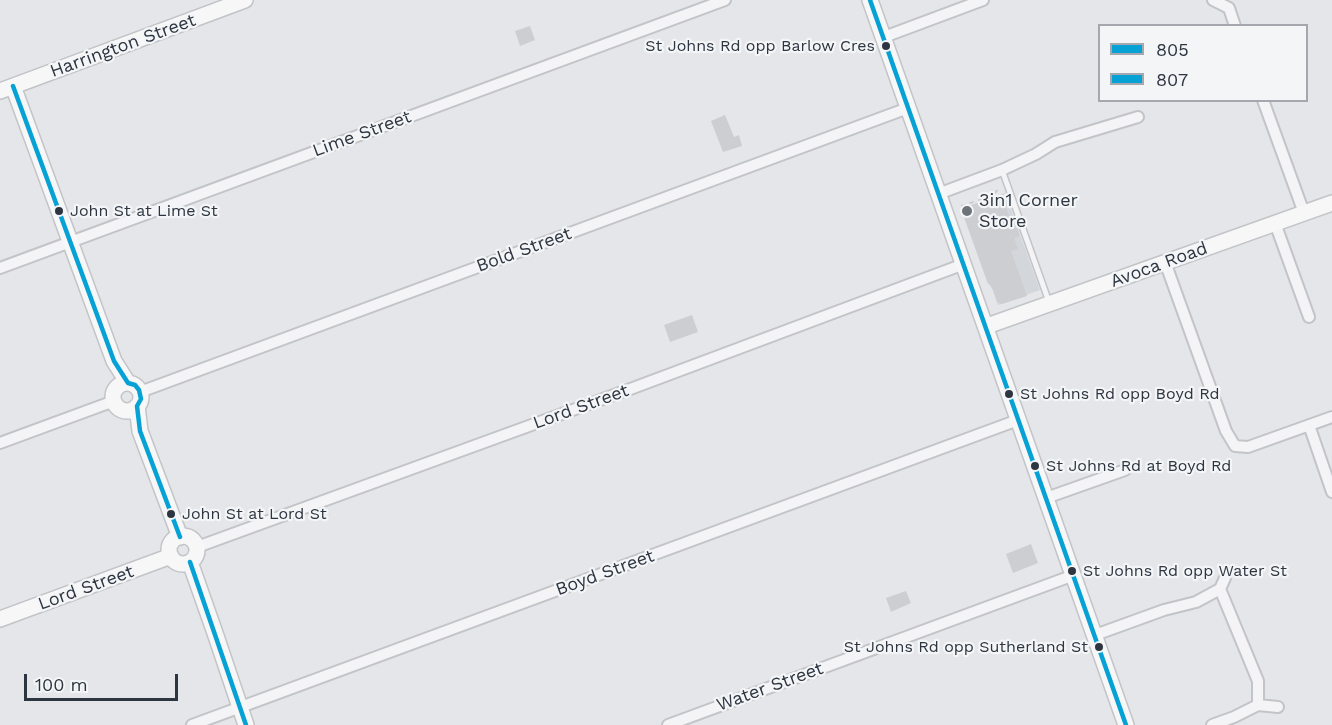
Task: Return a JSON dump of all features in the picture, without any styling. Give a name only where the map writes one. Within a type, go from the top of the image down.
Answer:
[{"type":"street","name":"Harrington Street","points":[[7,88],[245,0]]},
{"type":"street","name":"Lime Street","points":[[0,267],[725,0]]},
{"type":"street","points":[[870,0],[1126,725]]},
{"type":"street","points":[[884,37],[983,0]]},
{"type":"street","points":[[1213,0],[1229,8],[1234,24]]},
{"type":"street","points":[[7,88],[69,242],[180,537]]},
{"type":"street","points":[[1264,102],[1304,213]]},
{"type":"street","name":"Bold Street","points":[[0,443],[908,108]]},
{"type":"street","points":[[939,194],[1002,170],[1055,142],[1138,117]]},
{"type":"street","name":"Avoca Road","points":[[987,326],[1332,203]]},
{"type":"street","points":[[1275,223],[1310,317]]},
{"type":"street","points":[[1165,262],[1226,431],[1235,446],[1248,447],[1332,417]]},
{"type":"street","name":"Lord Street","points":[[197,547],[964,264]]},
{"type":"street","name":"Boyd Street","points":[[192,725],[1018,420]]},
{"type":"street","points":[[1309,425],[1332,492]]},
{"type":"street","points":[[1046,498],[1125,470]]},
{"type":"street","points":[[180,537],[189,537],[197,547],[196,556],[190,562],[182,564],[171,556],[170,546],[180,537]]},
{"type":"street","name":"Lord Street","points":[[0,619],[171,556]]},
{"type":"street","points":[[190,562],[246,725]]},
{"type":"street","name":"Water Street","points":[[668,725],[1074,575]]},
{"type":"street","points":[[1095,635],[1164,610],[1196,602],[1222,584],[1258,681],[1258,705]]},
{"type":"street","points":[[1212,725],[1258,705],[1278,707]]},
{"type":"lane","points":[[1002,170],[1049,304]]},
{"type":"path","points":[[962,206],[986,198],[1006,182]]},
{"type":"shaded area","points":[[1005,193],[1040,290],[998,305],[964,208]]},
{"type":"building","points":[[530,26],[535,40],[520,46],[515,31]]},
{"type":"building","points":[[725,115],[734,137],[739,135],[742,146],[723,152],[711,121]]},
{"type":"building","points":[[990,198],[993,207],[1004,203],[1011,221],[1014,220],[1020,236],[1014,238],[1018,249],[1011,251],[1027,296],[1002,304],[997,302],[988,284],[961,209]]},
{"type":"building","points":[[692,315],[698,332],[670,342],[664,325]]},
{"type":"building","points":[[1031,544],[1038,563],[1013,573],[1006,554]]},
{"type":"building","points":[[906,591],[911,603],[891,612],[886,598]]},
{"type":"transit line","name":"805","points":[[870,0],[1126,725]]},
{"type":"transit line","name":"807","points":[[13,86],[114,361],[128,383],[135,385],[139,390],[141,399],[137,406],[140,431],[180,537]]},
{"type":"transit line","name":"807","points":[[190,562],[246,725]]},
{"type":"place","name":"St Johns Rd opp Barlow Cres","points":[[886,46]]},
{"type":"place","name":"John St at Lime St","points":[[59,211]]},
{"type":"place","name":"3in1 Corner Store","points":[[967,211]]},
{"type":"place","name":"St Johns Rd opp Boyd Rd","points":[[1009,394]]},
{"type":"place","name":"St Johns Rd at Boyd Rd","points":[[1035,466]]},
{"type":"place","name":"John St at Lord St","points":[[171,514]]},
{"type":"place","name":"St Johns Rd opp Water St","points":[[1072,571]]},
{"type":"place","name":"St Johns Rd opp Sutherland St","points":[[1099,647]]}]
